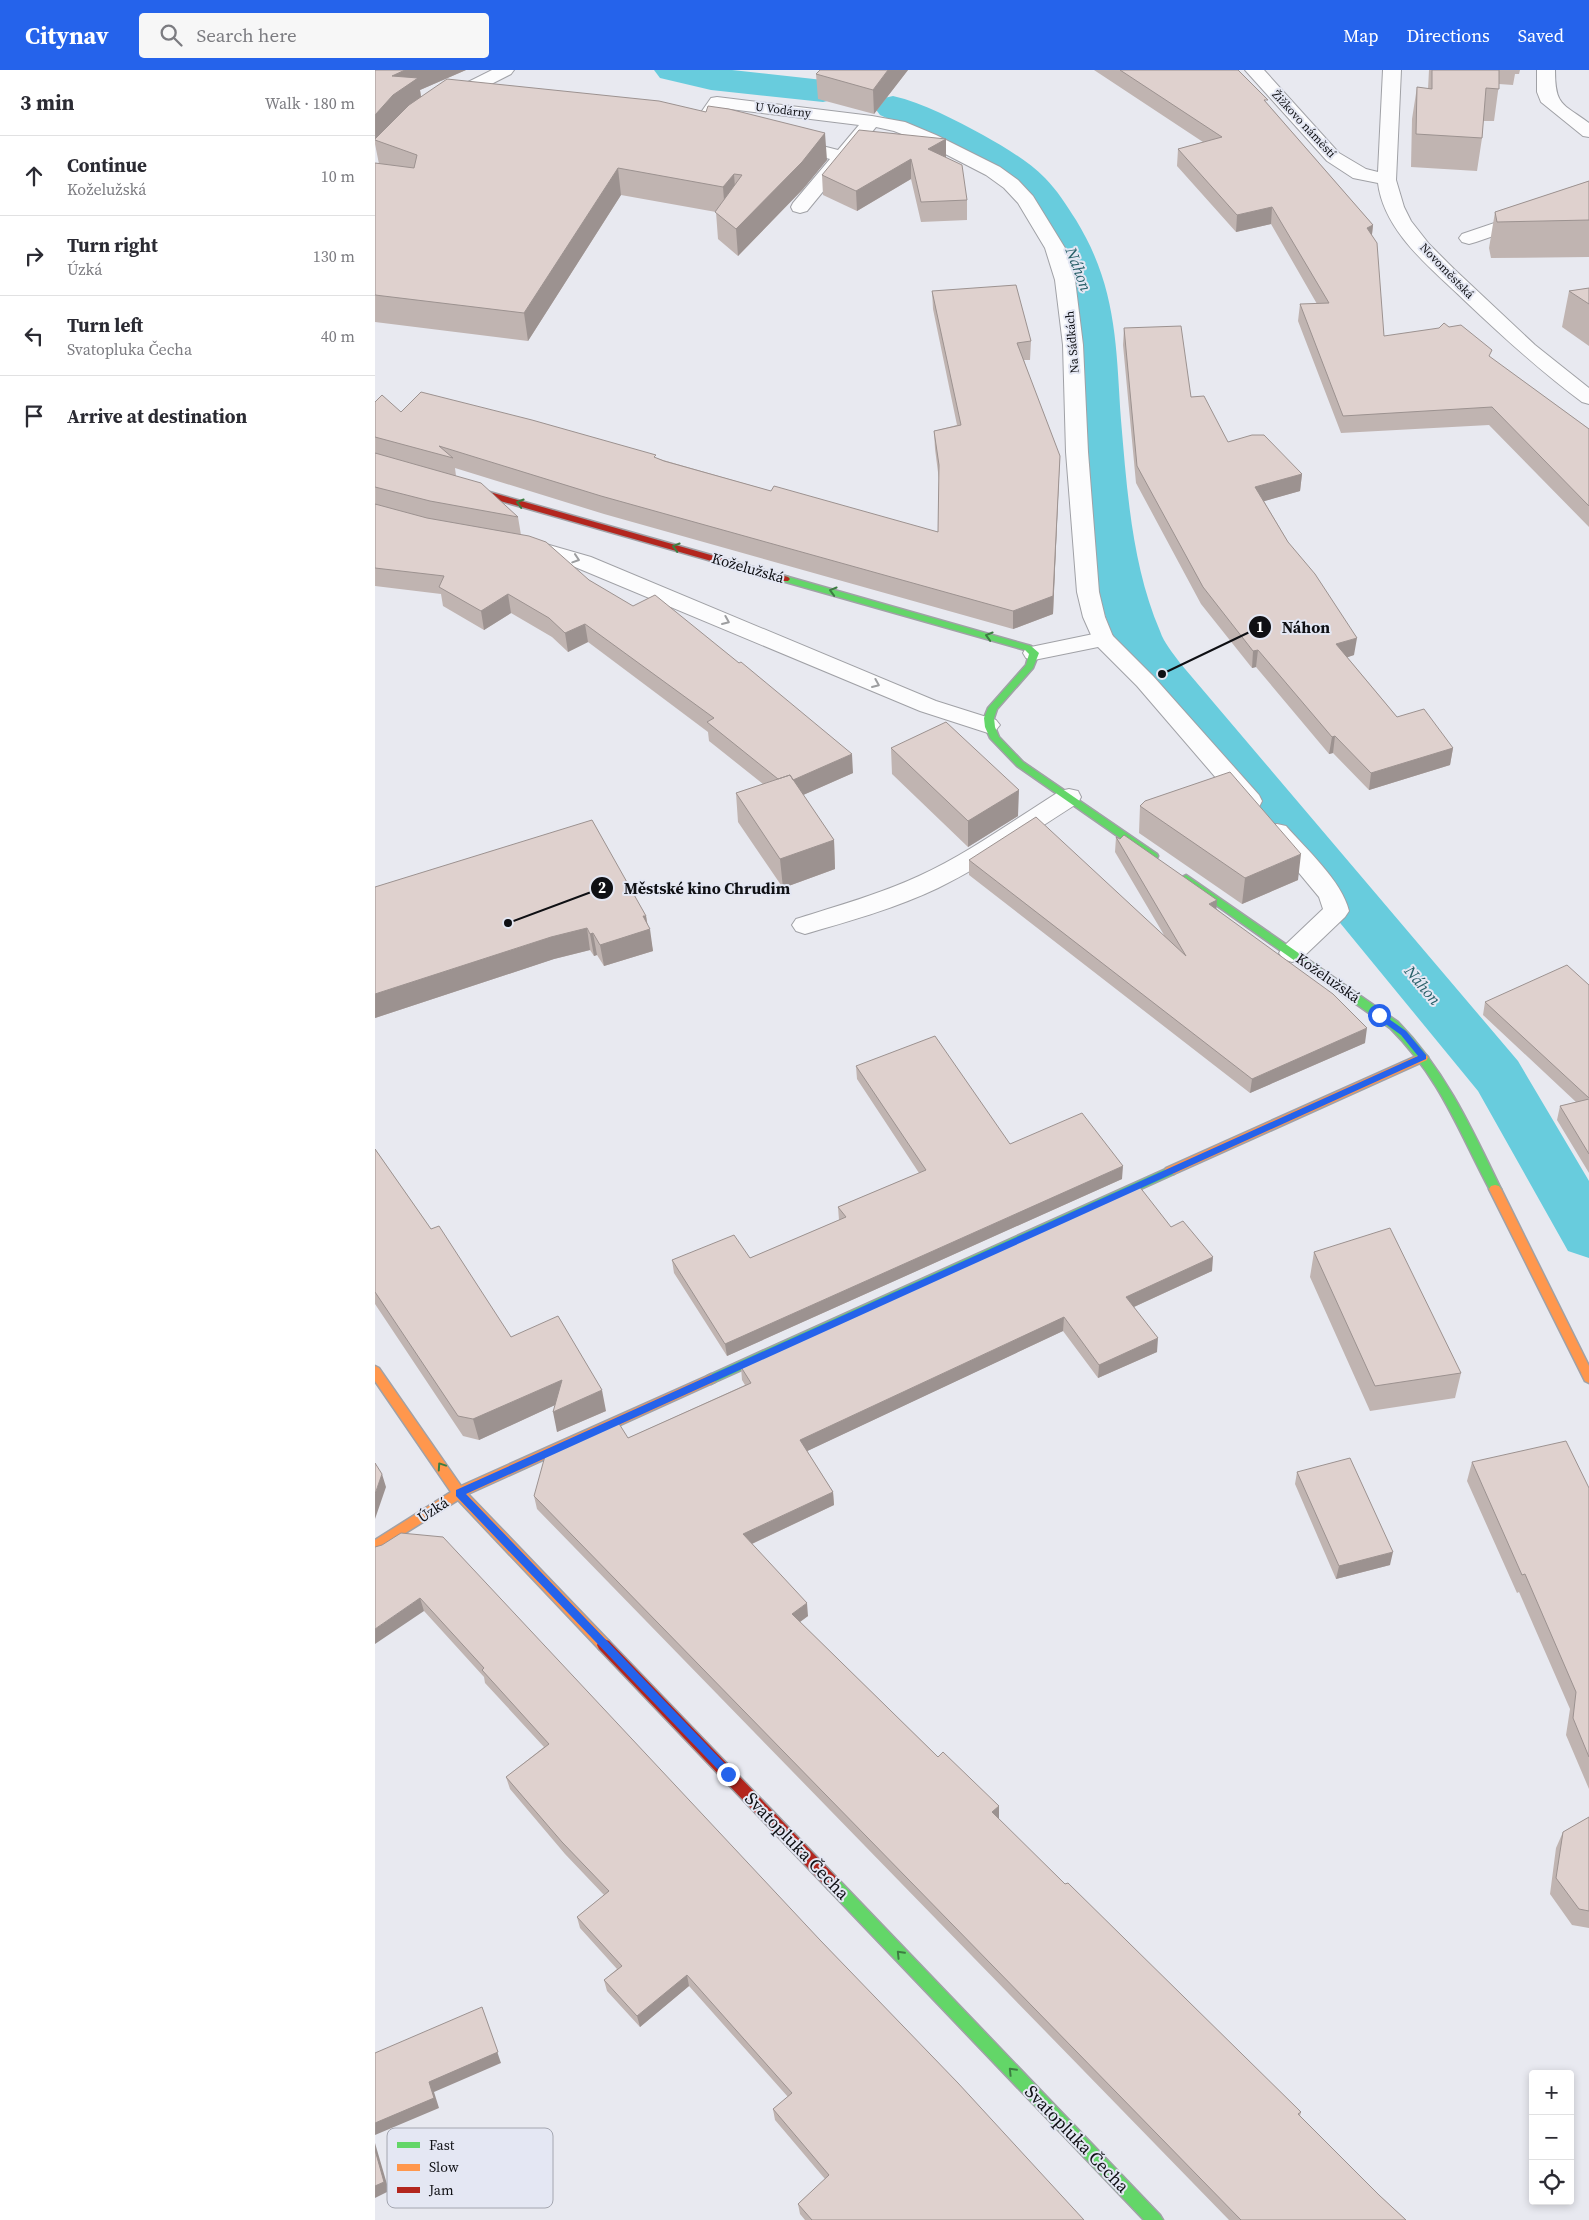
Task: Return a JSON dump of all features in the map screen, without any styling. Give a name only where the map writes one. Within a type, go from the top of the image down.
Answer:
[{"type":"street","points":[[430,110],[505,70]]},
{"type":"street","name":"Žižkovo náměstí","points":[[1254,70],[1333,157],[1360,174],[1387,179]]},
{"type":"street","name":"Novoměstská","points":[[1392,70],[1387,145],[1387,179],[1394,207],[1425,251],[1521,343],[1589,398]]},
{"type":"street","points":[[1546,70],[1546,92],[1550,102],[1589,132]]},
{"type":"street","points":[[476,85],[505,92]]},
{"type":"street","name":"U Vodárny","points":[[741,130],[695,119],[717,102],[873,121],[899,126]]},
{"type":"street","points":[[801,207],[873,121]]},
{"type":"street","name":"Na Sádkách","points":[[899,126],[978,162],[1011,184],[1026,200],[1047,233],[1061,262],[1069,300],[1073,344],[1077,452],[1088,592],[1094,617],[1103,638]]},
{"type":"street","points":[[778,140],[843,157]]},
{"type":"street","points":[[1469,238],[1589,197]]},
{"type":"street","name":"Koželužská","points":[[442,481],[1017,643],[1034,653]]},
{"type":"street","points":[[507,542],[536,547],[583,562],[928,706],[988,725]]},
{"type":"street","points":[[1159,860],[1020,764],[992,736],[988,725],[993,707],[1031,666],[1035,659],[1034,653],[1103,638],[1145,681],[1329,892],[1334,901],[1336,911],[1292,952]]},
{"type":"street","points":[[805,925],[869,905],[926,882],[952,869],[1069,797]]},
{"type":"street","name":"Koželužská","points":[[1175,871],[1394,1025],[1415,1045],[1457,1112],[1589,1378]]},
{"type":"street","name":"Úzká","points":[[375,1547],[459,1493],[1423,1057]]},
{"type":"street","name":"Svatopluka Čecha","points":[[375,1371],[459,1493],[1155,2220]]},
{"type":"building","points":[[375,70],[405,70],[392,76],[418,78],[393,95],[375,115]]},
{"type":"building","points":[[820,70],[888,70],[873,90],[816,74]]},
{"type":"building","points":[[1120,70],[1238,70],[1268,100],[1264,100],[1373,225],[1367,228],[1377,243],[1384,336],[1439,328],[1444,323],[1449,327],[1461,325],[1492,350],[1489,356],[1589,429],[1589,506],[1492,407],[1343,416],[1300,304],[1329,303],[1272,207],[1237,215],[1178,149],[1222,137]]},
{"type":"building","points":[[1432,70],[1499,70],[1499,89],[1486,88],[1482,138],[1416,134],[1417,87],[1432,89]]},
{"type":"building","points":[[447,79],[659,101],[706,112],[708,106],[729,109],[825,133],[802,162],[736,229],[715,212],[742,175],[734,174],[723,187],[618,168],[524,313],[375,295],[375,163],[414,168],[417,155],[375,139],[409,105]]},
{"type":"building","points":[[859,130],[946,139],[928,149],[962,165],[967,200],[921,202],[911,159],[856,191],[822,175]]},
{"type":"building","points":[[1589,181],[1589,220],[1497,222],[1495,212]]},
{"type":"building","points":[[1016,285],[1031,341],[1017,343],[1060,456],[1053,596],[1013,611],[601,496],[439,446],[453,458],[375,437],[375,402],[382,395],[401,412],[421,392],[532,420],[656,455],[654,457],[664,461],[771,491],[774,486],[938,532],[939,465],[934,431],[961,425],[932,291]]},
{"type":"building","points":[[1589,288],[1589,304],[1569,291]]},
{"type":"building","points":[[1181,326],[1191,397],[1204,396],[1228,442],[1252,435],[1264,435],[1302,474],[1255,487],[1288,542],[1315,574],[1357,638],[1336,644],[1397,717],[1424,709],[1453,748],[1371,773],[1335,736],[1332,737],[1258,650],[1253,651],[1203,587],[1137,466],[1124,328]]},
{"type":"building","points":[[375,453],[481,483],[518,517],[430,501],[375,487]]},
{"type":"building","points":[[375,504],[427,518],[529,536],[546,542],[589,580],[633,606],[655,595],[739,663],[741,662],[852,754],[793,780],[790,775],[778,779],[707,722],[714,718],[585,624],[565,633],[549,618],[508,594],[481,611],[439,587],[444,576],[375,568]]},
{"type":"building","points":[[946,722],[1019,790],[968,821],[891,748]]},
{"type":"building","points":[[1230,772],[1301,854],[1245,878],[1140,806],[1145,801]]},
{"type":"building","points":[[790,775],[834,840],[780,859],[736,793]]},
{"type":"building","points":[[1036,817],[1186,956],[1116,837],[1120,839],[1124,835],[1217,900],[1209,904],[1333,994],[1367,1028],[1252,1079],[969,860]]},
{"type":"building","points":[[592,820],[646,916],[643,916],[650,929],[600,945],[593,933],[590,934],[587,928],[551,937],[375,994],[375,887]]},
{"type":"building","points":[[1567,965],[1589,985],[1589,1098],[1485,1002]]},
{"type":"building","points":[[935,1036],[1010,1144],[1082,1113],[1123,1166],[725,1344],[672,1260],[734,1235],[750,1258],[846,1217],[838,1207],[926,1170],[856,1066]]},
{"type":"building","points":[[1589,1099],[1589,1154],[1560,1106]]},
{"type":"building","points":[[375,1149],[431,1229],[439,1226],[511,1337],[558,1316],[602,1390],[553,1412],[562,1380],[473,1419],[458,1416],[375,1292]]},
{"type":"building","points":[[1139,1186],[1171,1227],[1183,1221],[1213,1257],[1126,1297],[1158,1338],[1099,1365],[1064,1317],[800,1440],[833,1492],[743,1534],[807,1603],[792,1614],[938,1757],[943,1752],[999,1806],[992,1812],[1065,1884],[1068,1883],[1301,2112],[1298,2114],[1406,2220],[1241,2220],[534,1496],[545,1456],[618,1422],[628,1438],[751,1383],[741,1367]]},
{"type":"building","points":[[1390,1228],[1461,1373],[1375,1386],[1314,1252]]},
{"type":"building","points":[[1566,1441],[1589,1488],[1589,1757],[1573,1718],[1576,1692],[1525,1574],[1522,1575],[1472,1462]]},
{"type":"building","points":[[1350,1458],[1393,1552],[1339,1566],[1297,1472]]},
{"type":"building","points":[[375,1463],[382,1474],[375,1494]]},
{"type":"building","points":[[401,1533],[443,1537],[820,1940],[958,2083],[1084,2220],[812,2220],[798,2204],[829,2175],[773,2109],[792,2093],[687,1975],[637,2016],[604,1980],[622,1966],[577,1917],[609,1891],[562,1842],[506,1777],[549,1744],[482,1670],[484,1668],[420,1598],[375,1629],[375,1547],[382,1545]]},
{"type":"building","points":[[1589,1817],[1589,1911],[1579,1909],[1556,1878],[1563,1832]]},
{"type":"building","points":[[482,2007],[498,2052],[429,2082],[434,2098],[375,2123],[375,2053]]},
{"type":"building","points":[[375,2150],[384,2182],[375,2186]]},
{"type":"waterway","name":"Náhon","points":[[673,70],[711,79],[823,91]]},
{"type":"waterway","name":"Náhon","points":[[893,107],[946,132],[997,160],[1031,187],[1052,214],[1069,242],[1081,270],[1089,298],[1096,355],[1101,447],[1108,515],[1120,582],[1138,638],[1162,674],[1498,1076],[1589,1234]]},
{"type":"traffic: fast","points":[[785,579],[1028,648],[1034,653],[1030,666],[993,708],[989,718],[990,727],[995,738],[1020,764],[1153,856]]},
{"type":"traffic: fast","points":[[1186,879],[1394,1025],[1411,1042],[1440,1081],[1495,1189]]},
{"type":"traffic: fast","points":[[711,1379],[1170,1171]]},
{"type":"traffic: fast","points":[[833,1884],[1155,2220]]},
{"type":"traffic: slow","points":[[1170,1171],[1423,1057]]},
{"type":"traffic: slow","points":[[1495,1189],[1589,1378]]},
{"type":"traffic: slow","points":[[375,1371],[459,1493],[604,1645]]},
{"type":"traffic: slow","points":[[375,1547],[459,1493],[711,1379]]},
{"type":"traffic: jam","points":[[458,486],[785,579]]},
{"type":"traffic: jam","points":[[604,1645],[833,1884]]},
{"type":"place","name":"Náhon","points":[[1162,674]]},
{"type":"place","name":"Městské kino Chrudim","points":[[508,923]]},
{"type":"route","points":[[728,1774],[459,1493],[1423,1057],[1404,1033],[1379,1015]]}]
